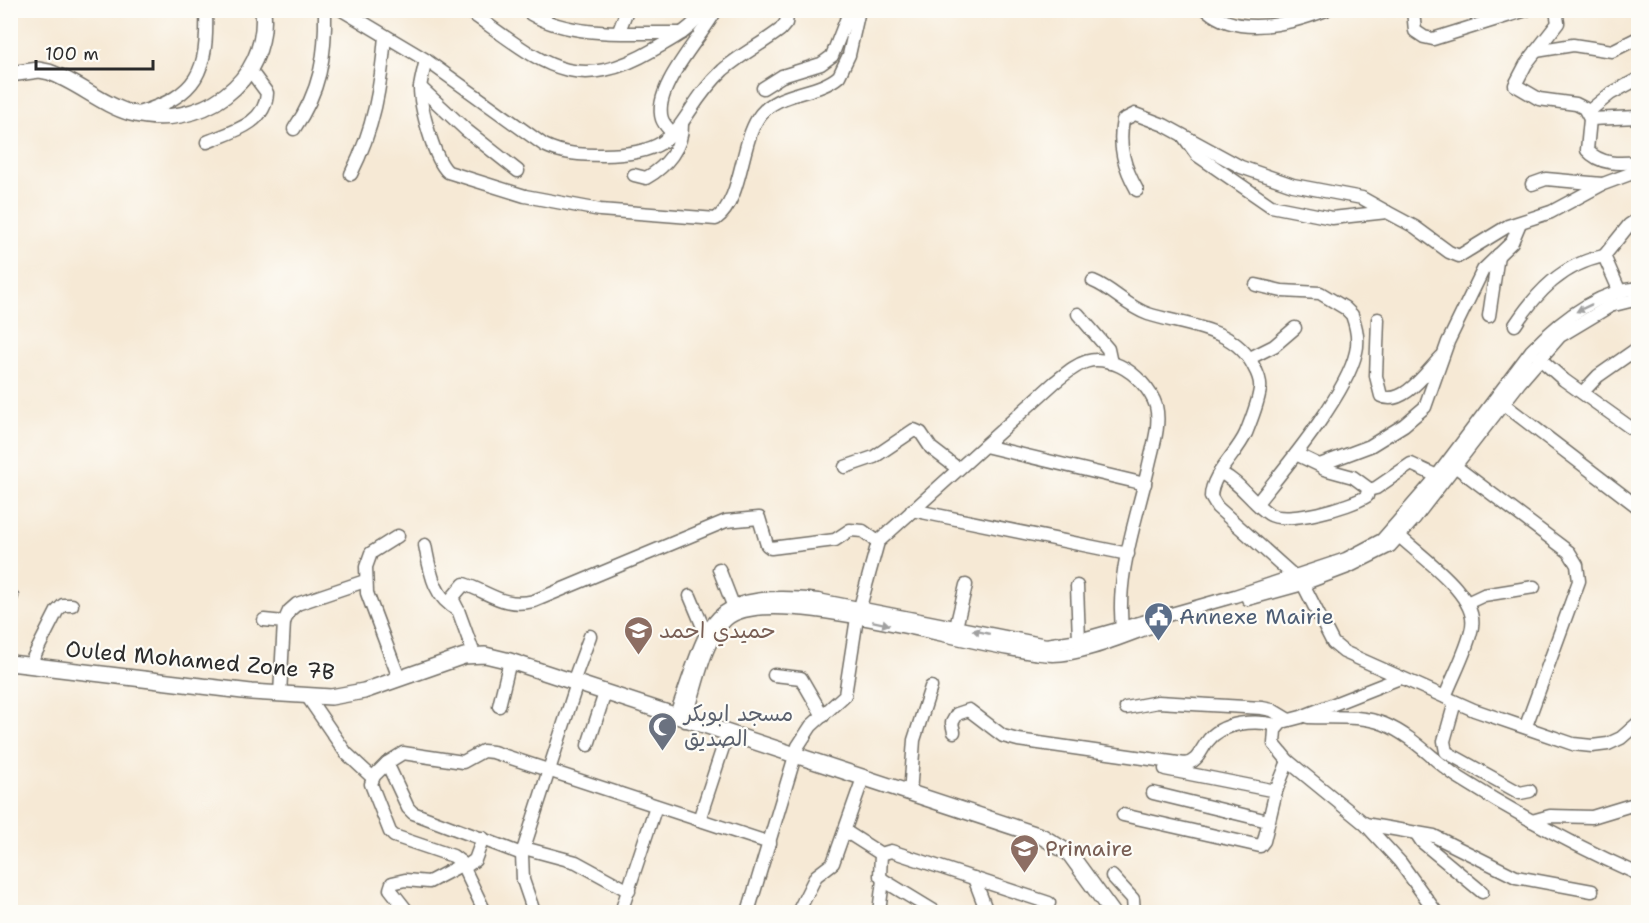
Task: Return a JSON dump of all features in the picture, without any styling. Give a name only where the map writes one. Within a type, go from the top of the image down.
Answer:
[{"type":"main road","points":[[10,74],[39,70],[49,72],[135,114],[160,118],[195,111],[230,94],[250,70],[263,39],[263,10]]},
{"type":"main road","points":[[474,654],[510,661],[727,735],[1026,831],[1058,845],[1077,862],[1112,912]]},
{"type":"main road","name":"Ouled Mohamed Zone 7B","points":[[10,663],[280,694],[338,697],[474,654]]},
{"type":"street","points":[[135,114],[170,103],[183,94],[193,81],[200,70],[206,50],[206,10]]},
{"type":"street","points":[[294,129],[317,88],[323,58],[325,10]]},
{"type":"street","points":[[342,10],[426,60],[521,131],[564,153],[627,155],[659,146],[673,134],[723,70],[780,30],[786,23],[788,10]]},
{"type":"street","points":[[467,10],[542,60],[579,73],[606,71],[630,63],[683,33],[704,10]]},
{"type":"street","points":[[619,31],[627,10]]},
{"type":"street","points":[[673,134],[661,116],[662,100],[671,78],[716,10]]},
{"type":"street","points":[[763,88],[782,75],[821,64],[832,56],[850,10]]},
{"type":"street","points":[[426,60],[420,87],[423,109],[442,166],[448,172],[525,196],[600,210],[716,219],[730,201],[748,137],[758,118],[765,109],[783,98],[838,76],[849,55],[859,10]]},
{"type":"street","points":[[1207,10],[1219,19],[1239,25],[1253,26],[1290,21],[1326,10]]},
{"type":"street","points":[[1226,10],[1239,25]]},
{"type":"street","points":[[1413,10],[1415,31],[1424,37],[1433,39],[1526,10]]},
{"type":"street","points":[[1556,10],[1558,23],[1517,77],[1517,87],[1539,99],[1576,104],[1589,116],[1638,117]]},
{"type":"street","points":[[531,14],[549,24],[566,27],[683,33]]},
{"type":"street","points":[[351,174],[367,140],[377,106],[385,36]]},
{"type":"street","points":[[1536,51],[1573,45],[1612,51],[1638,38]]},
{"type":"street","points":[[207,142],[248,124],[260,115],[267,93],[250,70]]},
{"type":"street","points":[[1638,79],[1610,94],[1589,116],[1587,138],[1590,153],[1604,162],[1638,163]]},
{"type":"street","points":[[420,87],[466,130],[518,171]]},
{"type":"street","points":[[1137,190],[1123,159],[1120,135],[1123,120],[1135,114],[1241,167],[1293,184],[1362,198],[1415,227],[1449,252],[1459,256],[1497,232],[1551,212],[1603,184],[1630,174],[1638,163]]},
{"type":"street","points":[[634,175],[646,178],[670,158],[681,142],[682,124]]},
{"type":"street","points":[[1184,137],[1197,155],[1271,206],[1332,218],[1388,212]]},
{"type":"street","points":[[1532,184],[1546,179],[1603,184]]},
{"type":"street","points":[[1515,325],[1546,286],[1585,261],[1604,256],[1629,225],[1638,219]]},
{"type":"street","points":[[1321,466],[1327,461],[1370,446],[1404,425],[1425,407],[1443,354],[1483,270],[1515,238],[1520,223]]},
{"type":"street","points":[[1489,316],[1498,255]]},
{"type":"street","points":[[1604,256],[1620,292]]},
{"type":"street","points":[[1093,281],[1104,285],[1142,311],[1227,337],[1250,358],[1260,379],[1259,395],[1243,440],[1210,494],[1217,507],[1299,579],[1337,648],[1450,699],[1573,744],[1597,746],[1621,738],[1638,723]]},
{"type":"street","points":[[1256,285],[1282,291],[1320,293],[1345,308],[1353,319],[1357,349],[1350,370],[1296,454],[1257,502]]},
{"type":"street","points":[[1396,533],[1500,400],[1531,351],[1572,314],[1620,292],[1638,288]]},
{"type":"street","points":[[1500,400],[1560,336],[1610,306],[1638,299]]},
{"type":"street","points":[[1078,314],[1108,349],[1111,363]]},
{"type":"street","points":[[1378,319],[1376,376],[1381,396],[1390,399],[1400,396],[1443,354]]},
{"type":"street","points":[[1250,358],[1274,346],[1295,328]]},
{"type":"street","points":[[1583,392],[1598,376],[1638,348]]},
{"type":"street","points":[[1539,358],[1638,433]]},
{"type":"street","points":[[748,912],[794,757],[802,739],[845,695],[858,613],[878,542],[957,468],[1081,362],[1094,360],[1111,363],[1125,369],[1143,384],[1156,408],[1157,427],[1122,578],[1123,632]]},
{"type":"street","points":[[1500,400],[1638,507]]},
{"type":"street","points":[[845,467],[874,457],[914,430],[921,433],[931,448],[957,468]]},
{"type":"street","points":[[985,446],[1145,484]]},
{"type":"street","points":[[1296,454],[1361,481],[1368,490]]},
{"type":"street","points":[[1221,473],[1235,481],[1275,518],[1289,519],[1363,498],[1368,490],[1376,488],[1411,464],[1437,476]]},
{"type":"street","points":[[680,719],[707,630],[722,612],[733,605],[760,600],[795,598],[994,647],[1052,655],[1078,651],[1123,632],[1261,587],[1348,567],[1390,546],[1396,533],[1437,476],[1452,464]]},
{"type":"street","points":[[1452,464],[1557,542],[1575,559],[1579,571],[1580,581],[1526,726]]},
{"type":"street","points":[[912,510],[1128,554]]},
{"type":"street","points":[[474,654],[452,598],[463,585],[503,601],[520,603],[534,601],[726,520],[759,518],[766,545],[771,548],[836,540],[850,530],[863,531],[878,542]]},
{"type":"street","points":[[1396,533],[1448,580],[1467,603],[1472,620],[1472,630],[1450,699],[1445,734],[1446,752],[1522,794],[1530,791]]},
{"type":"street","points":[[398,536],[371,553],[366,567],[365,581],[399,678]]},
{"type":"street","points":[[425,545],[440,595],[458,610]]},
{"type":"street","points":[[719,569],[733,605]]},
{"type":"street","points":[[680,719],[720,627],[734,615],[754,609],[794,608],[858,613],[956,627],[1038,644],[1078,640],[1163,623],[1299,579]]},
{"type":"street","points":[[280,694],[284,622],[289,611],[297,604],[365,581]]},
{"type":"street","points":[[956,627],[966,585]]},
{"type":"street","points":[[1077,586],[1078,640]]},
{"type":"street","points":[[1467,603],[1484,595],[1534,587]]},
{"type":"street","points":[[690,596],[703,627],[707,630]]},
{"type":"street","points":[[29,666],[57,611],[63,605],[72,605]]},
{"type":"street","points":[[264,620],[284,622]]},
{"type":"street","points":[[534,912],[523,880],[523,851],[590,636]]},
{"type":"street","points":[[499,706],[510,661]]},
{"type":"street","points":[[774,675],[801,678],[823,716]]},
{"type":"street","points":[[954,732],[952,723],[957,714],[969,710],[1003,736],[1018,740],[1185,764],[1195,760],[1212,736],[1222,730],[1255,721],[1282,722],[1301,717],[1400,678]]},
{"type":"street","points":[[910,794],[914,740],[931,687]]},
{"type":"street","points":[[588,745],[605,693]]},
{"type":"street","points":[[307,696],[346,753],[373,778],[376,799],[392,835],[453,856],[464,866],[485,912]]},
{"type":"street","points":[[1126,708],[1158,702],[1262,708],[1272,710],[1282,722]]},
{"type":"street","points":[[1301,717],[1356,718],[1386,725],[1417,744],[1453,773],[1532,820],[1576,846],[1638,874]]},
{"type":"street","points":[[1282,722],[1274,744],[1288,761],[1365,824],[1400,862],[1436,912]]},
{"type":"street","points":[[699,820],[727,735]]},
{"type":"street","points":[[373,778],[387,763],[403,753],[463,762],[486,751],[548,769],[770,843]]},
{"type":"street","points":[[1123,815],[1260,846],[1263,845],[1276,791],[1288,761]]},
{"type":"street","points":[[387,763],[410,810],[523,851],[576,862],[629,891]]},
{"type":"street","points":[[1164,770],[1276,791]]},
{"type":"street","points":[[798,912],[816,876],[833,863],[863,778]]},
{"type":"street","points":[[1153,793],[1268,821]]},
{"type":"street","points":[[1532,820],[1550,816],[1592,817],[1638,803]]},
{"type":"street","points":[[626,912],[629,891],[656,806]]},
{"type":"street","points":[[1365,824],[1434,836],[1516,877],[1592,891]]},
{"type":"street","points":[[845,831],[881,854],[891,851],[1049,903]]},
{"type":"street","points":[[1416,833],[1422,842],[1482,892]]},
{"type":"street","points":[[408,912],[390,889],[392,883],[405,880],[429,882],[464,866],[474,861],[483,838]]},
{"type":"street","points":[[879,912],[883,880],[881,854]]},
{"type":"street","points":[[1112,876],[1133,899],[1134,912]]},
{"type":"street","points":[[974,878],[987,912]]},
{"type":"street","points":[[883,880],[935,912]]},
{"type":"place","name":"Annexe Mairie","points":[[1158,642]]},
{"type":"place","name":"حميدي احمد","points":[[638,656]]},
{"type":"place","name":"مسجد ابوبكر الصديق","points":[[663,752]]},
{"type":"place","name":"Primaire","points":[[1024,874]]}]
